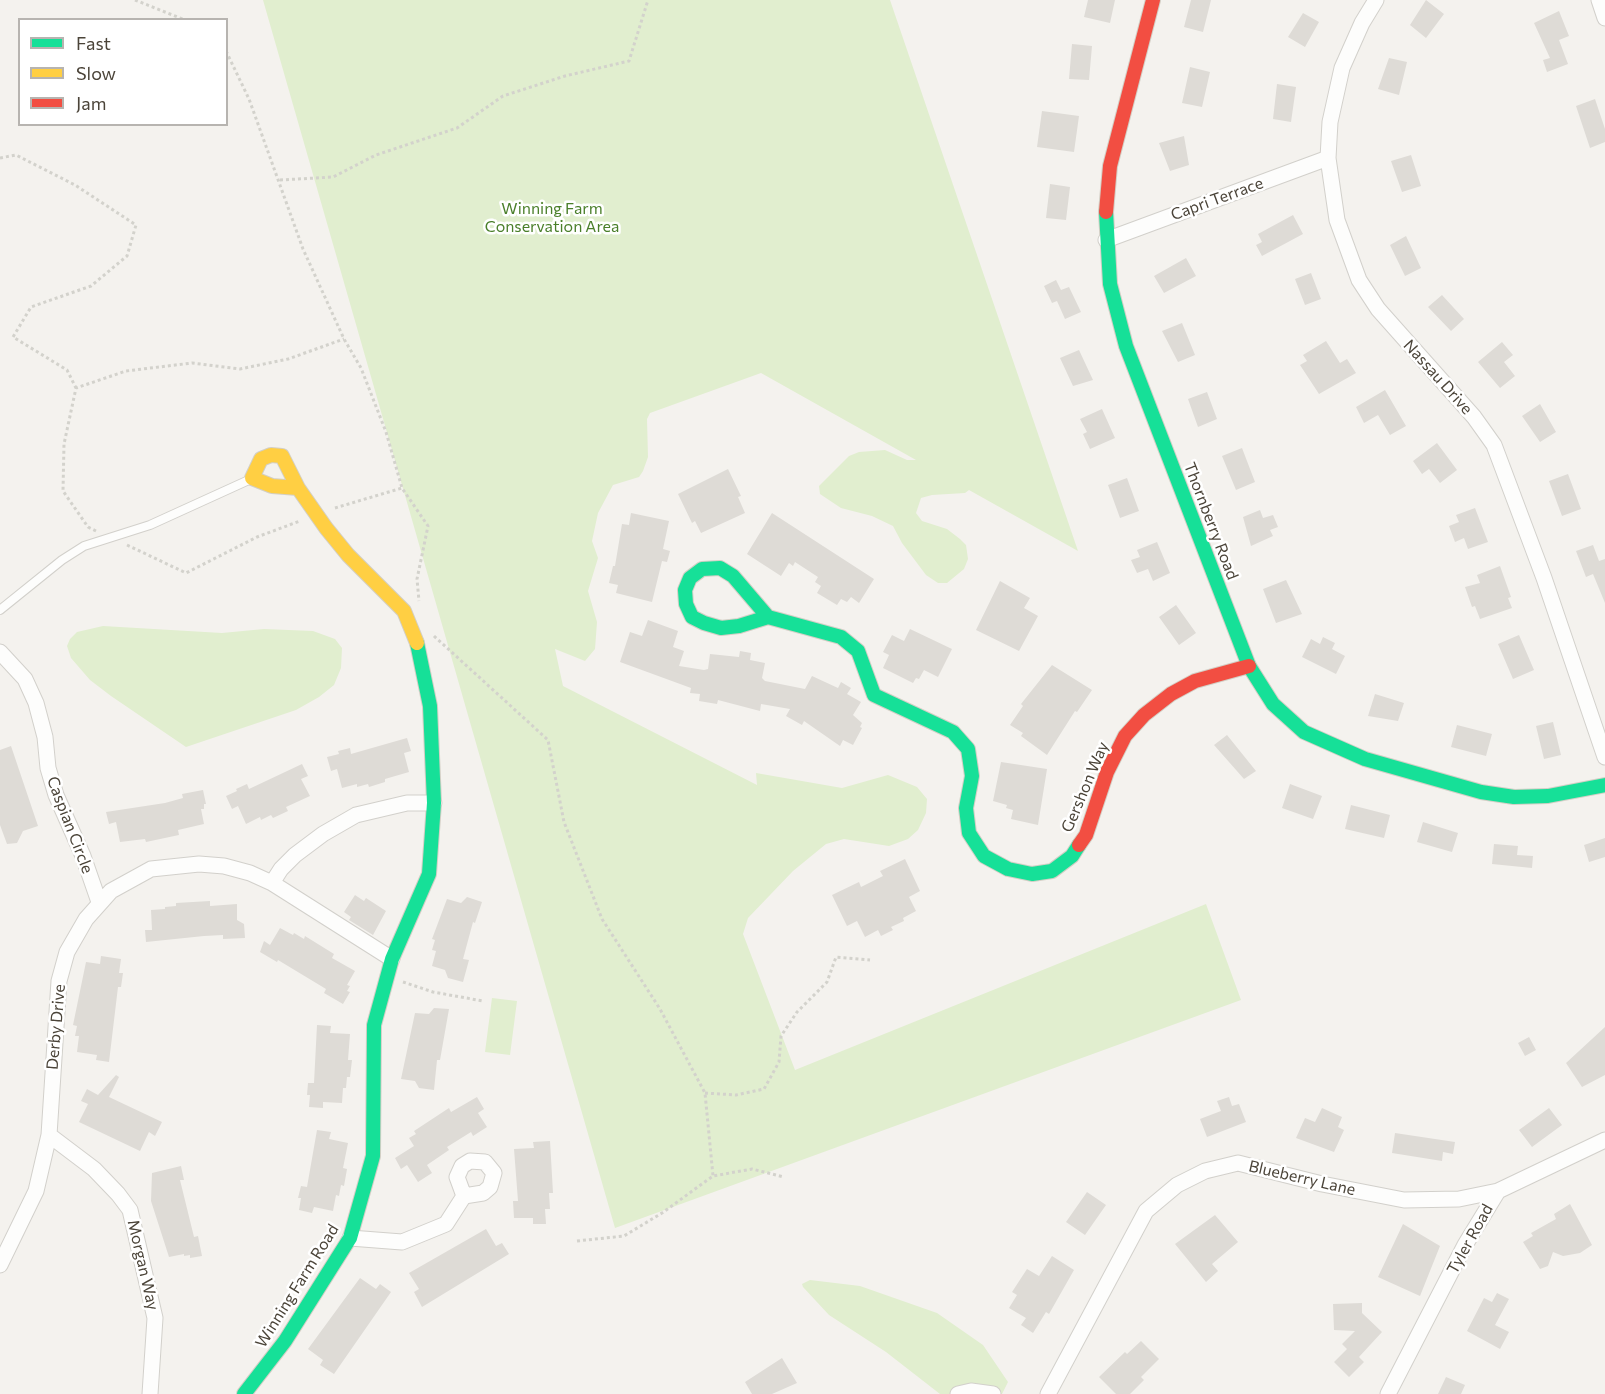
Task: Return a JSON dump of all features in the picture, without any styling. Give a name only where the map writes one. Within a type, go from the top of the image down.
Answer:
[{"type":"street","name":"Thornberry Road","points":[[1153,0],[1110,166],[1106,240],[1116,315],[1249,666],[1273,704],[1304,732],[1365,759],[1480,792],[1514,797],[1548,796],[1605,785]]},
{"type":"street","name":"Nassau Drive","points":[[1376,0],[1362,23],[1342,68],[1330,122],[1328,159],[1337,220],[1359,280],[1398,333],[1474,417],[1494,445],[1544,578],[1605,757]]},
{"type":"street","points":[[1599,0],[1605,18]]},
{"type":"street","name":"Capri Terrace","points":[[1106,240],[1328,159]]},
{"type":"street","name":"Winning Farm Road","points":[[244,1394],[285,1341],[350,1238],[373,1156],[374,1025],[392,959],[429,874],[434,803],[430,705],[419,647],[404,611],[348,555],[298,488],[282,456],[271,455],[261,459],[252,478]]},
{"type":"street","points":[[252,478],[272,486],[298,488]]},
{"type":"street","points":[[720,568],[734,576],[768,618],[739,627],[721,628],[692,617],[686,604],[685,590],[690,578],[702,569],[720,568]]},
{"type":"street","name":"Gershon Way","points":[[768,618],[841,637],[858,651],[874,695],[952,732],[968,749],[972,777],[966,808],[969,833],[984,856],[1008,869],[1032,873],[1052,871],[1072,856],[1086,835],[1107,772],[1125,736],[1143,715],[1171,694],[1195,681],[1249,666]]},
{"type":"street","name":"Caspian Circle","points":[[0,652],[25,679],[36,703],[45,736],[48,768],[56,795],[83,856],[99,902]]},
{"type":"street","points":[[272,883],[281,869],[296,855],[323,834],[356,815],[407,802],[434,803]]},
{"type":"street","name":"Derby Drive","points":[[0,1265],[36,1191],[49,1135],[59,981],[67,952],[86,919],[111,891],[151,869],[174,866],[224,866],[250,873],[272,883],[392,959]]},
{"type":"street","name":"Morgan Way","points":[[49,1135],[94,1169],[130,1210],[156,1317],[150,1394]]},
{"type":"street","name":"Tyler Road","points":[[1388,1394],[1465,1245],[1498,1191],[1605,1140]]},
{"type":"street","name":"Blueberry Lane","points":[[1048,1394],[1146,1210],[1177,1185],[1205,1171],[1238,1163],[1404,1200],[1460,1199],[1498,1191]]},
{"type":"street","points":[[350,1238],[402,1242],[446,1224],[464,1196]]},
{"type":"street","points":[[958,1394],[971,1391],[993,1394]]},
{"type":"lane","points":[[0,610],[62,560],[84,546],[150,525],[252,478]]},
{"type":"path","points":[[135,0],[180,18]]},
{"type":"path","points":[[280,180],[333,177],[375,155],[457,128],[503,96],[565,76],[628,61],[648,0]]},
{"type":"path","points":[[228,55],[249,99],[303,249],[344,339],[361,368],[386,432],[402,488],[428,526],[417,579],[420,602]]},
{"type":"path","points":[[0,158],[16,155],[75,185],[135,225],[127,256],[91,286],[31,307],[13,337],[67,370],[76,388],[64,444],[63,491],[88,527],[186,573],[256,537],[402,488]]},
{"type":"path","points":[[76,388],[126,371],[192,363],[240,369],[288,358],[344,339]]},
{"type":"path","points":[[430,633],[548,740],[564,822],[602,919],[660,1009],[705,1094],[713,1176]]},
{"type":"path","points":[[705,1094],[736,1095],[764,1089],[779,1062],[781,1036],[797,1012],[827,982],[836,957],[870,960]]},
{"type":"path","points":[[387,976],[433,992],[483,1001]]},
{"type":"path","points":[[577,1241],[624,1236],[713,1176],[752,1169],[784,1177]]},
{"type":"green space","name":"Winning Farm Conservation Area","points":[[263,0],[890,0],[1078,551],[969,490],[965,493],[932,495],[921,498],[916,513],[922,521],[947,529],[960,539],[966,545],[968,559],[964,569],[947,583],[938,583],[926,575],[902,543],[893,526],[872,516],[841,508],[820,494],[819,486],[849,456],[859,452],[885,450],[907,460],[916,460],[761,373],[650,413],[647,419],[648,457],[643,471],[639,477],[613,485],[598,513],[592,541],[598,558],[588,591],[597,622],[595,649],[585,661],[555,649],[563,686],[757,785],[756,773],[842,788],[888,775],[917,787],[927,799],[926,813],[918,830],[908,839],[889,846],[844,839],[826,844],[793,871],[748,918],[743,934],[795,1070],[1206,904],[1241,1000],[615,1228]]},
{"type":"green space","points":[[103,626],[222,633],[264,629],[313,631],[335,639],[342,648],[341,668],[334,685],[296,710],[186,747],[90,680],[71,658],[67,646],[77,632]]},
{"type":"green space","points":[[492,998],[517,1001],[510,1055],[485,1052]]},
{"type":"green space","points":[[810,1280],[860,1286],[937,1313],[983,1345],[1008,1382],[1002,1394],[940,1394],[886,1352],[829,1315],[803,1287],[802,1284]]},
{"type":"building","points":[[1088,0],[1115,0],[1110,23],[1084,17]]},
{"type":"building","points":[[1191,0],[1211,0],[1203,32],[1184,27]]},
{"type":"building","points":[[1426,0],[1444,14],[1426,38],[1410,25]]},
{"type":"building","points":[[1559,11],[1569,36],[1559,40],[1568,64],[1547,72],[1543,60],[1550,58],[1534,23]]},
{"type":"building","points":[[1303,13],[1319,22],[1305,47],[1288,37]]},
{"type":"building","points":[[1072,44],[1092,46],[1089,80],[1069,79]]},
{"type":"building","points":[[1389,58],[1407,62],[1399,95],[1378,89]]},
{"type":"building","points":[[1190,67],[1210,72],[1202,107],[1182,103]]},
{"type":"building","points":[[1277,84],[1296,87],[1291,122],[1273,119]]},
{"type":"building","points":[[1595,99],[1605,129],[1605,142],[1590,148],[1576,106]]},
{"type":"building","points":[[1042,111],[1079,116],[1074,152],[1037,147]]},
{"type":"building","points":[[1184,136],[1189,165],[1170,171],[1159,143]]},
{"type":"building","points":[[1411,155],[1421,186],[1402,192],[1391,161]]},
{"type":"building","points":[[1050,184],[1070,187],[1066,220],[1046,218]]},
{"type":"building","points":[[1293,215],[1303,234],[1262,256],[1256,245],[1262,242],[1258,234]]},
{"type":"building","points":[[1406,236],[1421,268],[1405,276],[1390,245]]},
{"type":"building","points":[[1186,258],[1196,276],[1164,293],[1154,276]]},
{"type":"building","points":[[1311,273],[1321,299],[1305,305],[1295,279]]},
{"type":"building","points":[[1056,280],[1061,290],[1069,287],[1081,312],[1065,319],[1057,301],[1052,303],[1044,286]]},
{"type":"building","points":[[1442,295],[1464,319],[1451,331],[1428,307]]},
{"type":"building","points":[[1182,323],[1195,355],[1178,362],[1162,331]]},
{"type":"building","points":[[1326,341],[1340,363],[1347,359],[1356,373],[1319,394],[1300,365],[1307,361],[1303,355]]},
{"type":"building","points":[[1502,342],[1513,355],[1504,362],[1515,376],[1500,388],[1478,362]]},
{"type":"building","points":[[1079,350],[1093,380],[1073,386],[1060,358]]},
{"type":"building","points":[[1385,390],[1406,426],[1390,435],[1378,415],[1364,423],[1356,407]]},
{"type":"building","points":[[1207,392],[1217,419],[1198,427],[1188,399]]},
{"type":"building","points":[[1540,404],[1556,432],[1540,442],[1522,416]]},
{"type":"building","points":[[1102,409],[1115,438],[1090,449],[1083,434],[1087,432],[1080,419]]},
{"type":"building","points":[[1437,443],[1457,470],[1440,483],[1429,469],[1422,474],[1413,461]]},
{"type":"building","points":[[1242,448],[1255,482],[1236,490],[1222,456]]},
{"type":"building","points":[[728,469],[741,496],[738,497],[745,513],[701,533],[695,521],[692,523],[678,494]]},
{"type":"building","points":[[1568,474],[1581,509],[1562,516],[1549,481]]},
{"type":"building","points":[[1127,478],[1139,511],[1120,518],[1108,485]]},
{"type":"building","points":[[1475,508],[1488,542],[1468,549],[1464,538],[1455,542],[1449,526],[1459,522],[1456,515]]},
{"type":"building","points":[[1260,510],[1263,518],[1273,515],[1278,527],[1270,530],[1273,536],[1251,546],[1243,517]]},
{"type":"building","points":[[631,513],[669,521],[663,549],[670,551],[667,562],[662,561],[652,602],[616,593],[618,585],[609,583],[613,566],[615,566],[622,524],[629,525]]},
{"type":"building","points":[[772,513],[874,579],[859,603],[851,597],[847,602],[841,599],[837,605],[817,593],[821,586],[815,582],[818,577],[795,562],[793,566],[789,563],[781,576],[747,554]]},
{"type":"building","points":[[1157,542],[1170,573],[1153,581],[1148,569],[1137,573],[1131,560],[1140,557],[1137,550]]},
{"type":"building","points":[[1593,545],[1599,561],[1605,559],[1605,603],[1593,574],[1586,577],[1576,551]]},
{"type":"building","points":[[1500,566],[1511,597],[1508,598],[1512,608],[1480,619],[1475,606],[1472,607],[1465,587],[1480,583],[1477,575]]},
{"type":"building","points":[[1286,580],[1302,614],[1276,623],[1263,589]]},
{"type":"building","points":[[1000,581],[1030,598],[1024,608],[1038,616],[1019,651],[976,630]]},
{"type":"building","points":[[1176,605],[1196,633],[1179,645],[1159,617]]},
{"type":"building","points":[[648,620],[678,631],[673,647],[684,651],[679,666],[704,670],[708,669],[710,654],[739,657],[740,651],[751,653],[750,660],[765,663],[762,678],[765,681],[805,689],[812,676],[838,688],[841,682],[851,688],[847,694],[861,702],[853,715],[862,723],[860,727],[862,728],[853,745],[843,740],[840,746],[804,721],[802,725],[786,716],[790,709],[761,704],[760,711],[718,700],[717,704],[699,701],[700,694],[690,693],[691,688],[620,662],[630,632],[642,636]]},
{"type":"building","points":[[910,629],[952,649],[938,677],[924,670],[919,679],[916,678],[913,683],[883,668],[889,655],[883,652],[892,635],[904,641]]},
{"type":"building","points":[[1519,635],[1534,670],[1513,679],[1498,644]]},
{"type":"building","points":[[1323,637],[1335,643],[1332,649],[1345,656],[1336,674],[1302,657],[1311,639],[1320,644]]},
{"type":"building","points":[[1052,665],[1092,690],[1077,712],[1075,711],[1047,755],[1021,736],[1023,733],[1010,725],[1023,706],[1021,704]]},
{"type":"building","points":[[1375,694],[1404,703],[1398,721],[1368,716]]},
{"type":"building","points":[[1553,722],[1561,755],[1544,759],[1536,726]]},
{"type":"building","points":[[1457,725],[1492,734],[1486,756],[1451,747]]},
{"type":"building","points":[[1227,735],[1256,771],[1244,779],[1214,745]]},
{"type":"building","points":[[407,738],[411,751],[404,753],[409,772],[385,779],[385,782],[369,787],[368,784],[357,787],[357,784],[342,788],[337,769],[331,771],[327,757],[339,754],[338,751],[350,748],[351,754]]},
{"type":"building","points":[[11,746],[38,826],[23,831],[17,843],[7,844],[0,825],[0,750]]},
{"type":"building","points":[[1001,762],[1047,769],[1038,825],[1011,819],[1013,810],[1006,808],[1007,805],[993,801]]},
{"type":"building","points":[[302,764],[308,776],[301,779],[310,796],[286,807],[288,811],[273,818],[271,815],[261,820],[260,817],[246,824],[238,806],[232,809],[226,796],[237,791],[236,789],[247,784],[249,789]]},
{"type":"building","points":[[1290,784],[1322,796],[1313,819],[1282,808]]},
{"type":"building","points":[[203,790],[206,804],[204,804],[204,809],[201,809],[204,824],[178,830],[179,835],[146,842],[145,839],[120,842],[116,822],[109,824],[106,812],[165,803],[183,798],[182,794]]},
{"type":"building","points":[[1351,805],[1390,815],[1384,838],[1345,829]]},
{"type":"building","points":[[1423,822],[1458,833],[1452,852],[1417,842]]},
{"type":"building","points":[[1605,838],[1605,857],[1589,862],[1584,845]]},
{"type":"building","points":[[1494,844],[1518,846],[1517,855],[1533,856],[1532,868],[1492,864]]},
{"type":"building","points":[[905,859],[920,891],[909,897],[916,911],[903,918],[904,921],[891,927],[893,930],[881,936],[878,930],[865,937],[857,921],[847,926],[832,895],[859,882],[861,887],[883,876],[880,871]]},
{"type":"building","points":[[355,895],[364,901],[366,898],[386,911],[373,935],[349,920],[351,917],[344,912]]},
{"type":"building","points":[[467,897],[482,902],[475,923],[473,922],[463,959],[469,960],[463,982],[448,978],[445,970],[432,966],[436,951],[432,950],[435,940],[432,939],[447,899],[461,903]]},
{"type":"building","points":[[210,901],[210,906],[237,904],[237,920],[244,924],[245,938],[223,939],[223,935],[146,942],[145,930],[152,930],[151,910],[176,906],[176,903]]},
{"type":"building","points":[[280,928],[304,939],[305,936],[334,954],[332,958],[355,971],[347,985],[350,986],[347,991],[350,992],[343,1004],[324,993],[326,989],[278,960],[277,962],[260,952],[264,941],[270,945]]},
{"type":"building","points":[[101,956],[121,959],[119,973],[123,973],[121,987],[118,987],[109,1062],[96,1060],[97,1055],[77,1052],[79,1036],[75,1036],[77,1026],[73,1025],[86,962],[100,964]]},
{"type":"building","points":[[434,1008],[449,1009],[440,1060],[437,1060],[434,1090],[419,1088],[415,1081],[401,1079],[415,1013],[429,1014]]},
{"type":"building","points":[[317,1025],[331,1026],[330,1033],[350,1034],[348,1060],[352,1060],[350,1077],[347,1077],[346,1088],[343,1088],[342,1103],[323,1102],[323,1108],[309,1107],[310,1095],[307,1095],[308,1083],[314,1083]]},
{"type":"building","points":[[1605,1027],[1605,1075],[1582,1087],[1566,1063]]},
{"type":"building","points":[[1529,1037],[1536,1050],[1525,1056],[1518,1043]]},
{"type":"building","points":[[116,1075],[119,1077],[109,1097],[162,1122],[155,1136],[149,1132],[140,1151],[79,1122],[88,1104],[81,1101],[87,1089],[98,1095]]},
{"type":"building","points":[[477,1097],[484,1109],[478,1113],[487,1127],[473,1136],[471,1132],[447,1147],[449,1150],[427,1165],[432,1173],[418,1182],[407,1165],[401,1169],[395,1158],[414,1146],[409,1138],[416,1134],[414,1131],[449,1108],[451,1112]]},
{"type":"building","points":[[1229,1097],[1232,1106],[1239,1104],[1246,1122],[1207,1137],[1200,1119],[1221,1111],[1217,1101]]},
{"type":"building","points":[[1322,1108],[1342,1117],[1338,1127],[1344,1130],[1334,1152],[1296,1138],[1305,1118],[1315,1122]]},
{"type":"building","points":[[1549,1108],[1562,1125],[1532,1147],[1519,1130]]},
{"type":"building","points":[[317,1130],[331,1132],[329,1139],[348,1143],[343,1168],[347,1169],[344,1186],[341,1185],[339,1196],[336,1195],[333,1211],[314,1207],[312,1213],[299,1210],[301,1198],[298,1198],[301,1186],[307,1187]]},
{"type":"building","points":[[1395,1133],[1455,1142],[1453,1154],[1443,1152],[1442,1161],[1392,1153]]},
{"type":"building","points":[[550,1141],[553,1193],[549,1193],[550,1209],[545,1209],[546,1224],[533,1224],[533,1218],[514,1218],[513,1201],[518,1201],[514,1149],[534,1148],[533,1142]]},
{"type":"building","points":[[181,1166],[184,1180],[180,1180],[194,1237],[198,1236],[202,1256],[190,1258],[190,1255],[184,1256],[184,1254],[169,1257],[151,1201],[152,1173]]},
{"type":"building","points":[[1087,1192],[1106,1205],[1085,1235],[1066,1222]]},
{"type":"building","points":[[1570,1204],[1592,1245],[1580,1253],[1563,1256],[1553,1252],[1548,1266],[1540,1269],[1523,1242],[1533,1236],[1531,1233],[1556,1219],[1554,1214]]},
{"type":"building","points":[[1215,1215],[1238,1242],[1212,1264],[1218,1271],[1206,1282],[1175,1244]]},
{"type":"building","points":[[1403,1224],[1440,1246],[1420,1296],[1378,1277]]},
{"type":"building","points":[[486,1229],[496,1246],[502,1243],[509,1254],[422,1307],[414,1292],[419,1289],[409,1273]]},
{"type":"building","points":[[1052,1256],[1074,1270],[1049,1314],[1046,1312],[1033,1333],[1021,1325],[1026,1318],[1009,1308],[1017,1295],[1012,1292],[1027,1269],[1039,1276]]},
{"type":"building","points":[[360,1278],[376,1289],[380,1284],[391,1292],[334,1374],[320,1365],[323,1360],[308,1349]]},
{"type":"building","points":[[1497,1293],[1509,1299],[1495,1325],[1509,1332],[1500,1349],[1467,1331],[1484,1298],[1492,1302]]},
{"type":"building","points":[[1362,1303],[1362,1313],[1382,1332],[1359,1357],[1364,1362],[1349,1377],[1334,1362],[1347,1349],[1342,1344],[1355,1331],[1334,1330],[1333,1304]]},
{"type":"building","points":[[1141,1341],[1159,1359],[1141,1377],[1144,1380],[1130,1394],[1116,1394],[1099,1377],[1125,1352],[1127,1354]]},
{"type":"building","points":[[782,1358],[797,1383],[772,1394],[752,1394],[745,1382]]},
{"type":"building","points":[[1446,1377],[1465,1385],[1461,1394],[1438,1394]]},
{"type":"traffic: fast","points":[[1106,212],[1110,284],[1126,346],[1249,666],[1273,704],[1304,732],[1365,759],[1481,792],[1514,797],[1548,796],[1605,785]]},
{"type":"traffic: fast","points":[[768,617],[739,626],[721,628],[704,623],[692,617],[686,604],[685,590],[690,578],[702,569],[720,568],[733,576],[768,617],[841,637],[858,651],[874,695],[953,732],[968,749],[972,776],[966,808],[969,833],[984,856],[1008,869],[1032,874],[1052,871],[1072,856],[1079,845]]},
{"type":"traffic: fast","points":[[244,1394],[285,1341],[350,1238],[373,1156],[374,1025],[392,959],[429,874],[434,803],[430,706],[417,643]]},
{"type":"traffic: slow","points":[[298,488],[272,486],[252,478],[261,459],[271,455],[282,456],[298,488],[326,528],[348,555],[404,611],[417,643]]},
{"type":"traffic: jam","points":[[1106,212],[1110,166],[1153,0]]},
{"type":"traffic: jam","points":[[1079,845],[1086,835],[1107,772],[1125,736],[1144,715],[1171,694],[1195,681],[1249,666]]}]
